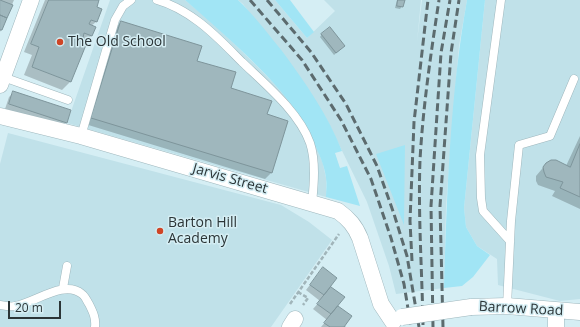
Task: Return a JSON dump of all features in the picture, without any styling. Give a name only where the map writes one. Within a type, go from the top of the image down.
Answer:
[{"type":"street","points":[[1,81],[31,0]]},
{"type":"street","name":"Jarvis Street","points":[[0,116],[81,136],[338,211],[349,219],[356,228],[381,304],[396,322]]},
{"type":"street","name":"Barrow Road","points":[[396,322],[471,307],[507,306],[556,319],[580,312]]},
{"type":"lane","points":[[81,136],[115,20],[122,6],[131,0]]},
{"type":"lane","points":[[156,0],[184,13],[210,31],[286,106],[299,122],[310,143],[313,162],[314,186],[312,203]]},
{"type":"lane","points":[[501,0],[480,155],[481,198],[483,211],[510,241]]},
{"type":"lane","points":[[507,306],[511,221],[519,145],[550,136],[574,79]]},
{"type":"lane","points":[[1,81],[68,100]]},
{"type":"lane","points":[[63,288],[67,266]]},
{"type":"lane","points":[[0,306],[14,306],[63,288],[75,290],[83,294],[96,320],[95,327]]},
{"type":"path","points":[[291,318],[349,219]]},
{"type":"shaded area","points":[[110,0],[185,0],[214,24],[286,96],[302,119],[313,138],[323,164],[326,178],[326,197],[67,123]]},
{"type":"shaded area","points":[[185,0],[238,0],[255,18],[291,63],[323,112],[342,151],[335,153],[340,168],[347,166],[360,206],[326,197],[325,171],[322,162],[304,123],[287,98],[255,64]]},
{"type":"shaded area","points":[[238,0],[275,0],[307,38],[335,11],[324,0],[421,0],[417,42],[422,0],[467,0],[459,46],[451,141],[446,207],[444,288],[396,294],[389,266],[367,202],[327,120],[243,4]]},
{"type":"shaded area","points":[[275,0],[290,0],[314,32],[307,38]]},
{"type":"shaded area","points":[[467,0],[485,0],[464,208],[466,227],[477,246],[490,255],[473,277],[462,286],[444,288],[450,144],[461,36]]},
{"type":"shaded area","points":[[485,0],[580,0],[580,299],[560,301],[498,285],[497,259],[477,246],[466,227],[464,208]]},
{"type":"shaded area","name":"Barton Hill Academy","points":[[8,133],[281,205],[309,222],[332,240],[271,327],[0,327],[0,164]]},
{"type":"shaded area","points":[[405,145],[404,225],[376,154]]},
{"type":"building","points":[[0,0],[13,5],[7,18],[0,15]]},
{"type":"building","name":"The Old School","points":[[49,0],[99,0],[97,7],[102,9],[97,22],[91,20],[89,24],[96,27],[92,36],[84,33],[83,38],[88,40],[71,82],[32,67],[39,47],[31,44]]},
{"type":"building","points":[[398,0],[405,0],[403,7],[397,6]]},
{"type":"building","points":[[0,15],[7,18],[2,30],[0,30]]},
{"type":"building","points":[[121,21],[202,46],[197,61],[236,72],[231,88],[272,101],[267,114],[288,121],[272,173],[91,118]]},
{"type":"building","points":[[330,27],[345,46],[336,53],[321,34]]},
{"type":"building","points":[[13,91],[71,110],[67,123],[9,104]]},
{"type":"building","points":[[580,144],[580,197],[560,188],[563,182],[546,177],[543,167],[551,160],[556,160],[570,167]]},
{"type":"building","points":[[323,267],[337,278],[324,295],[310,285]]},
{"type":"building","points":[[331,287],[345,297],[331,314],[317,304]]},
{"type":"building","points":[[338,306],[352,316],[344,327],[330,327],[324,323]]},
{"type":"railway","points":[[250,0],[302,60],[341,120],[371,179],[391,238],[404,284],[411,327]]},
{"type":"railway","points":[[267,0],[311,52],[346,104],[377,166],[407,256],[419,327]]},
{"type":"railway","points":[[412,261],[410,221],[414,122],[428,0]]},
{"type":"railway","points":[[423,325],[420,160],[425,100],[439,0]]},
{"type":"railway","points":[[433,327],[431,206],[441,53],[450,0]]},
{"type":"railway","points":[[443,327],[440,206],[451,53],[459,0]]},
{"type":"place","name":"The Old School","points":[[60,42]]},
{"type":"place","name":"Barton Hill Academy","points":[[160,231]]}]
